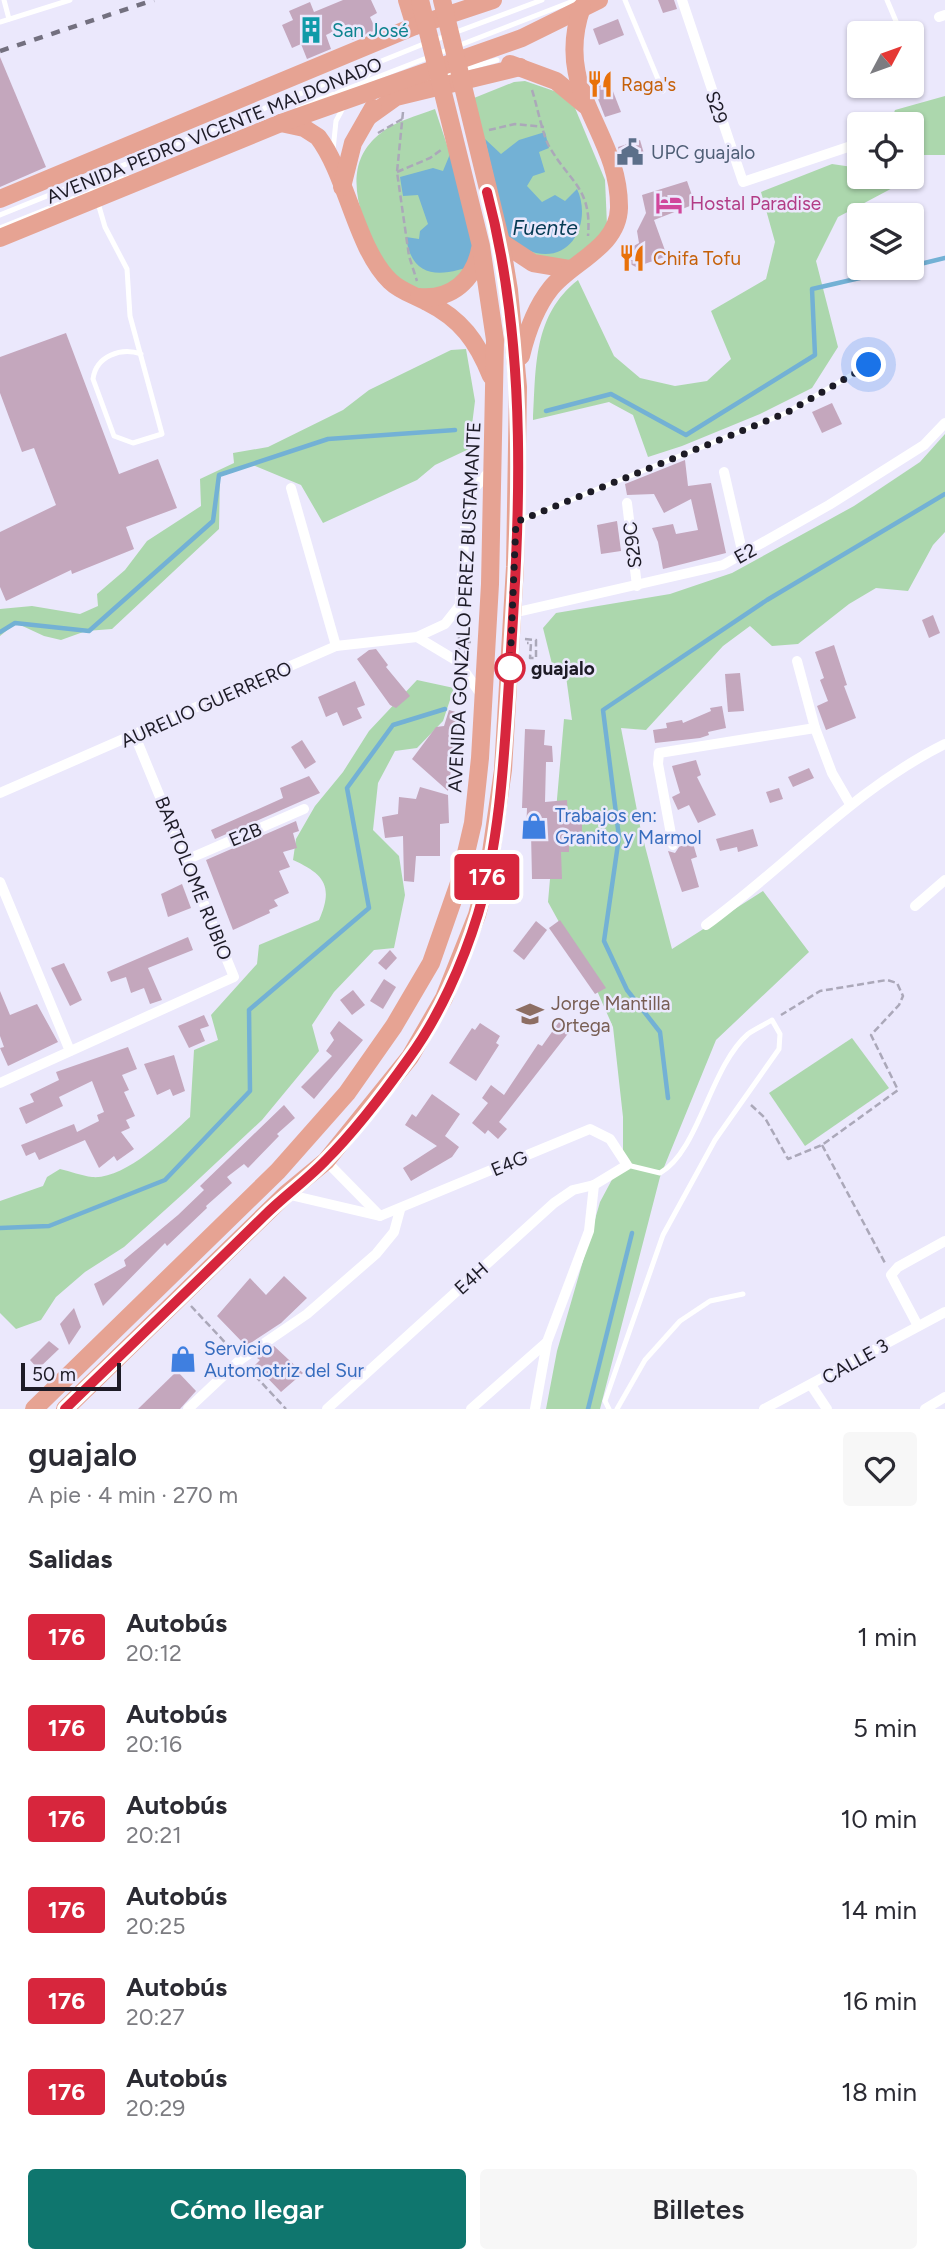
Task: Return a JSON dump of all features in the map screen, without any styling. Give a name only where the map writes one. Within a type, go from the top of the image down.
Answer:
[{"type":"main road","points":[[407,0],[415,26]]},
{"type":"main road","name":"AVENIDA GONZALO PEREZ BUSTAMANTE","points":[[34,1409],[278,1171],[347,1093],[394,1026],[430,963],[459,883],[472,823],[484,698],[496,388],[490,293],[481,246],[420,0]]},
{"type":"main road","name":"AVENIDA PEDRO VICENTE MALDONADO","points":[[0,199],[415,26],[449,4],[493,0]]},
{"type":"main road","points":[[517,387],[526,335],[537,310],[569,269],[589,256],[610,234],[618,208],[613,176],[573,67],[573,39],[587,2]]},
{"type":"main road","name":"AVENIDA PEDRO VICENTE MALDONADO","points":[[0,238],[281,122],[395,89],[522,38],[587,2]]},
{"type":"main road","points":[[65,1409],[286,1194],[326,1161],[410,1057],[444,998],[477,915],[488,873],[503,770],[513,613],[517,387],[513,326],[501,242],[487,192],[449,4]]},
{"type":"main road","points":[[478,55],[527,69],[556,81],[585,105]]},
{"type":"main road","points":[[556,81],[567,76],[573,67]]},
{"type":"main road","points":[[342,187],[353,143],[368,117],[395,89],[527,69]]},
{"type":"main road","points":[[281,122],[304,128],[318,137],[378,266],[388,280],[448,313],[465,328],[478,345],[496,388]]},
{"type":"main road","points":[[501,242],[533,263],[569,269]]},
{"type":"main road","points":[[419,296],[442,295],[463,284],[475,270],[481,246]]},
{"type":"main road","points":[[166,1279],[182,1296]]},
{"type":"street","name":"S29","points":[[682,0],[743,182],[750,182],[847,147]]},
{"type":"street","name":"E2","points":[[513,613],[723,565],[829,505],[924,445],[945,423]]},
{"type":"street","name":"AURELIO GUERRERO","points":[[0,793],[336,646],[417,636],[445,624],[455,615],[460,604],[467,496],[492,469]]},
{"type":"street","points":[[724,472],[743,555]]},
{"type":"street","points":[[291,488],[336,646]]},
{"type":"street","name":"S29C","points":[[627,503],[637,586]]},
{"type":"street","points":[[417,636],[457,662],[484,698]]},
{"type":"street","points":[[797,661],[815,729],[832,773],[850,804]]},
{"type":"street","points":[[673,845],[658,764],[659,752],[815,729]]},
{"type":"street","name":"BARTOLOME RUBIO","points":[[0,1083],[234,977],[135,736]]},
{"type":"street","points":[[706,925],[764,882],[850,804],[945,744]]},
{"type":"street","name":"E2B","points":[[186,860],[303,809]]},
{"type":"street","points":[[915,906],[945,880]]},
{"type":"street","points":[[0,883],[70,1051]]},
{"type":"street","name":"E4G","points":[[286,1194],[380,1216],[400,1210],[590,1129],[610,1139],[627,1165]]},
{"type":"street","points":[[326,1161],[380,1216]]},
{"type":"street","name":"E4H","points":[[327,1409],[554,1203],[573,1190],[594,1185],[627,1165]]},
{"type":"street","points":[[535,1409],[547,1342],[589,1231],[594,1185]]},
{"type":"street","points":[[188,1409],[240,1360],[307,1314],[376,1254],[394,1232],[400,1210]]},
{"type":"street","points":[[918,1326],[891,1275],[898,1267],[945,1241]]},
{"type":"street","name":"CALLE 3","points":[[764,1409],[945,1312]]},
{"type":"street","points":[[471,1409],[547,1342]]},
{"type":"street","points":[[811,1385],[827,1409]]},
{"type":"street","points":[[926,1409],[945,1397]]},
{"type":"lane","points":[[4,0],[9,19]]},
{"type":"lane","points":[[0,22],[69,0]]},
{"type":"lane","points":[[0,215],[381,60],[542,0]]},
{"type":"lane","points":[[625,0],[663,91]]},
{"type":"lane","points":[[887,0],[896,21]]},
{"type":"lane","points":[[163,162],[361,83],[587,2]]},
{"type":"lane","points":[[449,4],[458,31]]},
{"type":"lane","points":[[342,187],[332,143],[336,121],[346,101],[381,60]]},
{"type":"lane","points":[[395,89],[497,60]]},
{"type":"lane","points":[[0,228],[138,172]]},
{"type":"lane","points":[[97,198],[105,227],[127,269],[130,316],[141,355],[162,434],[133,443],[114,436],[93,379],[94,369],[108,356],[131,351],[141,355]]},
{"type":"lane","points":[[516,522],[786,413],[869,365]]},
{"type":"lane","points":[[609,1409],[605,1401],[663,1236],[715,1140],[746,1100],[779,1049],[780,1034],[772,1020],[747,1035],[717,1078],[680,1154],[668,1168],[660,1173],[627,1165]]},
{"type":"lane","points":[[617,1409],[645,1360],[680,1321],[710,1301],[743,1294]]},
{"type":"path","points":[[527,69],[550,148],[580,186],[587,201],[589,256]]},
{"type":"path","points":[[395,89],[405,121],[397,172],[409,256],[419,296]]},
{"type":"path","points":[[459,635],[458,655],[465,655],[466,642]]},
{"type":"path","points":[[531,643],[530,657],[536,658],[536,640]]},
{"type":"path","points":[[746,1100],[765,1118],[788,1159],[822,1145],[898,1090],[871,1035],[899,1005],[903,996],[901,988],[887,980],[820,991],[772,1020]]},
{"type":"path","points":[[822,1145],[891,1275]]},
{"type":"green space","points":[[525,81],[557,92],[575,108],[605,180],[607,225],[582,261],[533,263],[489,161],[474,98],[514,82]]},
{"type":"green space","points":[[945,96],[945,155],[924,155],[924,112],[894,112]]},
{"type":"green space","points":[[435,109],[450,154],[478,264],[432,297],[388,280],[365,223],[356,184],[358,166],[366,148],[381,133],[399,122]]},
{"type":"green space","points":[[832,164],[847,166],[847,189],[891,189],[864,203],[847,203],[847,212],[838,217],[816,261],[838,347],[812,388],[760,414],[648,457],[633,415],[609,402],[533,420],[537,362],[545,326],[552,309],[578,280],[614,356],[640,378],[675,386],[707,381],[731,359],[711,311],[766,279],[775,242],[761,192]]},
{"type":"green space","points":[[466,349],[475,401],[469,449],[435,465],[417,480],[323,523],[301,485],[253,465],[220,475],[219,529],[112,629],[86,631],[61,640],[44,636],[16,623],[0,636],[0,609],[32,606],[80,614],[98,606],[97,594],[125,570],[147,541],[201,506],[200,479],[234,463],[233,453],[268,447],[343,410],[369,390],[451,350]]},
{"type":"green space","points":[[945,434],[945,532],[933,545],[908,591],[876,588],[849,604],[798,644],[772,646],[750,626],[723,646],[646,730],[621,728],[641,831],[672,949],[763,891],[809,952],[716,1040],[660,1177],[600,1409],[546,1409],[557,1351],[600,1202],[623,1159],[623,1117],[613,1027],[598,993],[548,902],[564,719],[572,720],[565,669],[552,664],[543,628],[556,613],[670,594],[732,573],[854,506],[920,462]]},
{"type":"green space","points":[[417,680],[454,688],[443,721],[417,748],[395,751],[378,783],[373,830],[399,856],[405,895],[394,948],[374,950],[334,992],[312,1025],[319,1051],[262,1120],[124,1247],[85,1272],[56,1297],[41,1320],[16,1329],[0,1313],[0,1201],[43,1186],[47,1177],[60,1169],[92,1177],[118,1172],[145,1156],[190,1117],[194,1050],[218,1040],[211,1015],[257,964],[259,945],[319,920],[326,890],[319,876],[293,860],[296,839],[315,806],[343,772],[369,731]]},
{"type":"green space","points":[[852,1038],[889,1088],[805,1146],[769,1093]]},
{"type":"water","name":"Fuente","points":[[545,132],[549,148],[539,152],[545,172],[533,176],[527,186],[542,202],[555,195],[565,201],[577,189],[582,212],[576,235],[570,244],[550,254],[532,252],[507,236],[485,139],[501,154],[519,140]]},
{"type":"water","points":[[450,154],[478,264],[442,273],[432,272],[415,262],[409,252],[406,237],[419,239],[420,231],[428,224],[418,195],[403,196],[400,177],[433,168],[443,171]]},
{"type":"building","name":"San José","points":[[343,0],[371,0],[377,13],[370,17],[376,30],[352,40],[347,25],[326,35],[331,49],[307,59],[301,44],[292,48],[282,25],[293,20],[289,11],[310,2],[314,12]]},
{"type":"building","points":[[658,0],[674,0],[677,9],[663,13]]},
{"type":"building","points":[[618,19],[624,35],[599,45],[593,29]]},
{"type":"building","points":[[0,57],[46,167],[0,187]]},
{"type":"building","points":[[607,76],[621,112],[605,117],[591,81]]},
{"type":"building","name":"UPC guajalo","points":[[640,140],[645,157],[623,163],[618,147]]},
{"type":"building","points":[[687,181],[695,204],[654,220],[667,256],[636,267],[628,263],[632,247],[639,243],[637,231],[646,213],[642,195]]},
{"type":"building","points":[[66,333],[119,474],[158,459],[177,508],[126,527],[134,549],[72,574],[71,570],[6,601],[0,587],[0,532],[56,505],[34,448],[22,452],[0,393],[0,357]]},
{"type":"building","points":[[832,403],[842,424],[822,433],[812,412]]},
{"type":"building","points":[[685,460],[688,486],[711,483],[726,553],[663,569],[658,542],[652,528],[673,524],[676,534],[698,530],[691,499],[664,513],[654,494],[627,495],[625,484]]},
{"type":"building","points":[[617,521],[621,551],[601,554],[597,525]]},
{"type":"building","points":[[933,615],[940,633],[929,638],[922,620]]},
{"type":"building","points":[[834,645],[847,685],[844,686],[856,718],[826,730],[817,706],[828,701],[820,680],[824,678],[815,652]]},
{"type":"building","points":[[376,649],[388,665],[386,667],[410,696],[396,708],[390,705],[357,659],[369,650]]},
{"type":"building","points":[[740,673],[744,711],[728,712],[725,674]]},
{"type":"building","points":[[355,681],[365,705],[357,708],[362,718],[343,726],[337,712],[326,717],[318,697]]},
{"type":"building","points":[[722,706],[726,728],[708,732],[709,735],[700,738],[655,743],[653,730],[667,728],[666,723],[682,720],[683,723],[711,711],[710,708]]},
{"type":"building","points":[[449,710],[459,713],[448,791],[412,759],[436,727],[444,726]]},
{"type":"building","points":[[525,729],[545,730],[544,745],[552,746],[553,762],[546,762],[545,802],[567,800],[568,821],[582,821],[582,835],[569,835],[569,852],[561,852],[562,879],[532,879],[531,833],[526,833],[527,808],[522,808]]},
{"type":"building","points":[[302,740],[316,762],[305,769],[291,747]]},
{"type":"building","points":[[696,760],[701,775],[697,777],[716,815],[698,823],[689,805],[678,810],[672,797],[680,793],[672,766]]},
{"type":"building","points":[[809,768],[814,778],[793,787],[788,777]]},
{"type":"building","points":[[309,776],[320,793],[215,839],[211,830],[283,798],[280,788]]},
{"type":"building","points":[[420,787],[448,795],[449,823],[440,824],[440,856],[416,856],[414,882],[404,881],[403,836],[385,838],[382,817],[398,814],[399,797],[416,799]]},
{"type":"building","points":[[779,788],[783,799],[770,803],[766,792]]},
{"type":"building","points":[[296,821],[299,831],[293,833],[297,848],[283,852],[290,867],[279,871],[289,893],[274,900],[278,906],[269,910],[270,913],[233,930],[206,860]]},
{"type":"building","points":[[753,829],[758,846],[738,852],[737,847],[720,851],[716,839]]},
{"type":"building","points":[[692,840],[697,857],[691,859],[699,887],[682,892],[668,851],[675,853],[681,844]]},
{"type":"building","points":[[182,884],[191,908],[168,917],[161,894]]},
{"type":"building","points":[[560,920],[606,988],[595,994],[549,928]]},
{"type":"building","points":[[536,921],[547,930],[524,960],[513,951]]},
{"type":"building","points":[[188,937],[193,950],[148,968],[162,1000],[150,1004],[144,988],[131,993],[126,977],[111,982],[107,972]]},
{"type":"building","points":[[390,950],[397,958],[386,970],[378,963]]},
{"type":"building","points":[[64,963],[82,1000],[70,1006],[51,968]]},
{"type":"building","points":[[384,979],[396,987],[383,1009],[370,1001]]},
{"type":"building","points":[[353,990],[365,1005],[352,1015],[340,1000]]},
{"type":"building","points":[[0,991],[10,1015],[37,1004],[58,1042],[8,1066],[0,1048],[4,1047],[0,1036]]},
{"type":"building","points":[[204,1015],[209,1026],[200,1029],[205,1041],[189,1048],[178,1026]]},
{"type":"building","points":[[339,1021],[363,1040],[314,1099],[301,1087],[332,1056],[326,1051],[334,1040],[330,1033]]},
{"type":"building","points":[[559,1022],[570,1031],[499,1122],[507,1129],[498,1139],[488,1130],[485,1134],[472,1123],[488,1103],[482,1098],[491,1085],[504,1095],[538,1044],[542,1046]]},
{"type":"building","points":[[480,1023],[500,1036],[496,1043],[499,1045],[476,1081],[449,1063],[472,1028],[475,1030]]},
{"type":"building","points":[[128,1047],[137,1069],[122,1075],[129,1090],[124,1092],[135,1116],[126,1120],[130,1128],[121,1132],[134,1149],[117,1161],[114,1156],[99,1168],[85,1140],[39,1160],[35,1152],[26,1156],[21,1145],[74,1124],[77,1132],[99,1121],[97,1115],[104,1112],[92,1081],[59,1097],[63,1106],[26,1124],[19,1108],[34,1102],[30,1094],[59,1080],[56,1072]]},
{"type":"building","points":[[174,1055],[185,1091],[173,1096],[170,1089],[157,1095],[144,1064]]},
{"type":"building","points":[[432,1094],[460,1114],[445,1136],[459,1147],[452,1157],[411,1181],[403,1168],[437,1146],[405,1125],[412,1114],[416,1117]]},
{"type":"building","points":[[284,1105],[295,1118],[277,1134],[279,1136],[248,1168],[244,1164],[227,1177],[232,1183],[167,1246],[165,1243],[103,1306],[94,1284],[126,1266],[124,1260],[204,1190],[200,1186]]},
{"type":"building","points":[[284,1276],[307,1298],[281,1323],[246,1346],[217,1316],[250,1278],[266,1295]]},
{"type":"building","points":[[74,1308],[81,1327],[69,1345],[60,1324]]},
{"type":"building","points":[[49,1341],[59,1349],[38,1369],[30,1360]]},
{"type":"building","points":[[274,1346],[303,1373],[281,1392],[255,1365],[260,1360],[257,1358]]},
{"type":"building","points":[[177,1371],[196,1391],[180,1409],[138,1409]]},
{"type":"waterway","points":[[924,263],[945,258]]},
{"type":"waterway","points":[[546,411],[611,394],[686,435],[815,355],[812,289],[851,280]]},
{"type":"waterway","points":[[0,632],[15,623],[89,631],[213,521],[219,475],[328,439],[455,430]]},
{"type":"waterway","points":[[668,1098],[660,1032],[627,990],[604,941],[619,837],[603,710],[767,600],[945,494]]},
{"type":"waterway","points":[[0,1228],[49,1226],[165,1180],[250,1091],[249,1010],[369,908],[347,788],[393,725],[445,709]]},
{"type":"waterway","points":[[588,1409],[632,1233]]},
{"type":"railway","points":[[0,51],[154,0]]},
{"type":"bus line","name":"176","points":[[65,1409],[286,1194],[326,1161],[410,1057],[444,998],[477,915],[488,873],[503,770],[515,567],[515,339],[501,242],[487,192]]},
{"type":"place","name":"San José","points":[[311,30]]},
{"type":"place","name":"Raga's","points":[[600,84]]},
{"type":"place","name":"UPC guajalo","points":[[630,152]]},
{"type":"place","name":"Hostal Paradise","points":[[669,203]]},
{"type":"place","name":"Chifa Tofu","points":[[632,258]]},
{"type":"place","name":"guajalo","points":[[510,668]]},
{"type":"place","name":"Trabajos en: Granito y Marmol","points":[[534,826]]},
{"type":"place","name":"Jorge Mantilla Ortega","points":[[530,1014]]},
{"type":"place","name":"Servicio Automotriz del Sur","points":[[183,1359]]},
{"type":"route","points":[[510,668],[516,522],[786,413],[869,365]]}]
